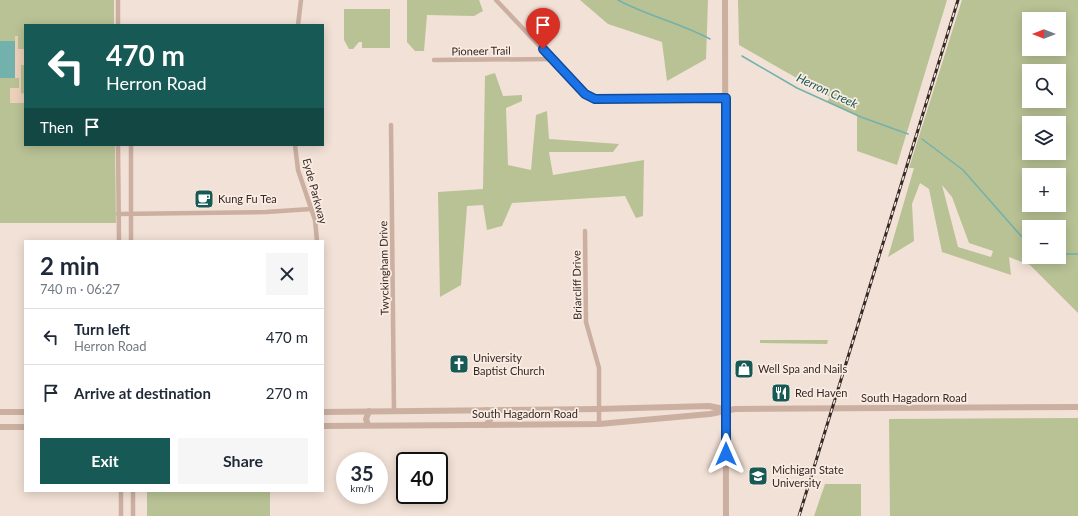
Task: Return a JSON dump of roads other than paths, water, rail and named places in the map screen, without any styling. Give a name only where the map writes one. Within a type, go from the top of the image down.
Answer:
[{"type":"street","points":[[118,0],[118,24]]},
{"type":"street","points":[[298,24],[301,0]]},
{"type":"street","points":[[496,0],[585,94],[595,99],[726,98]]},
{"type":"street","points":[[725,0],[726,516]]},
{"type":"street","name":"Pioneer Trail","points":[[434,60],[553,59]]},
{"type":"street","name":"Twyckingham Drive","points":[[391,125],[394,411]]},
{"type":"street","points":[[118,146],[119,240]]},
{"type":"street","points":[[131,146],[131,240]]},
{"type":"street","name":"Eyde Parkway","points":[[295,146],[298,170],[316,220],[317,240]]},
{"type":"street","points":[[118,214],[266,212],[311,209]]},
{"type":"street","name":"Briarcliff Drive","points":[[585,231],[586,322],[599,368],[599,424]]},
{"type":"street","name":"South Hagadorn Road","points":[[324,412],[599,409],[709,406],[726,410]]},
{"type":"street","name":"South Hagadorn Road","points":[[324,426],[599,424],[710,414],[726,410],[1078,407]]},
{"type":"street","points":[[486,425],[490,420],[487,410]]},
{"type":"street","points":[[368,425],[366,419],[369,411]]},
{"type":"street","points":[[0,412],[24,412]]},
{"type":"street","points":[[0,427],[24,427]]},
{"type":"street","points":[[121,492],[121,516]]},
{"type":"street","points":[[133,492],[133,516]]},
{"type":"water","points":[[0,41],[15,41],[15,78],[0,78]]},
{"type":"waterway","name":"Herron Creek","points":[[618,0],[629,6],[687,28],[710,39]]},
{"type":"waterway","name":"Herron Creek","points":[[742,56],[797,88],[861,117],[908,134]]},
{"type":"waterway","name":"Herron Creek","points":[[922,139],[963,170],[1022,237]]},
{"type":"waterway","name":"Herron Creek","points":[[1066,254],[1078,254]]},
{"type":"railway","points":[[799,516],[958,0]]},
{"type":"place","name":"Kung Fu Tea","points":[[204,199]]},
{"type":"place","name":"University Baptist Church","points":[[459,364]]},
{"type":"place","name":"Well Spa and Nails","points":[[744,369]]},
{"type":"place","name":"Red Haven","points":[[781,393]]},
{"type":"place","name":"Michigan State University","points":[[758,476]]}]
